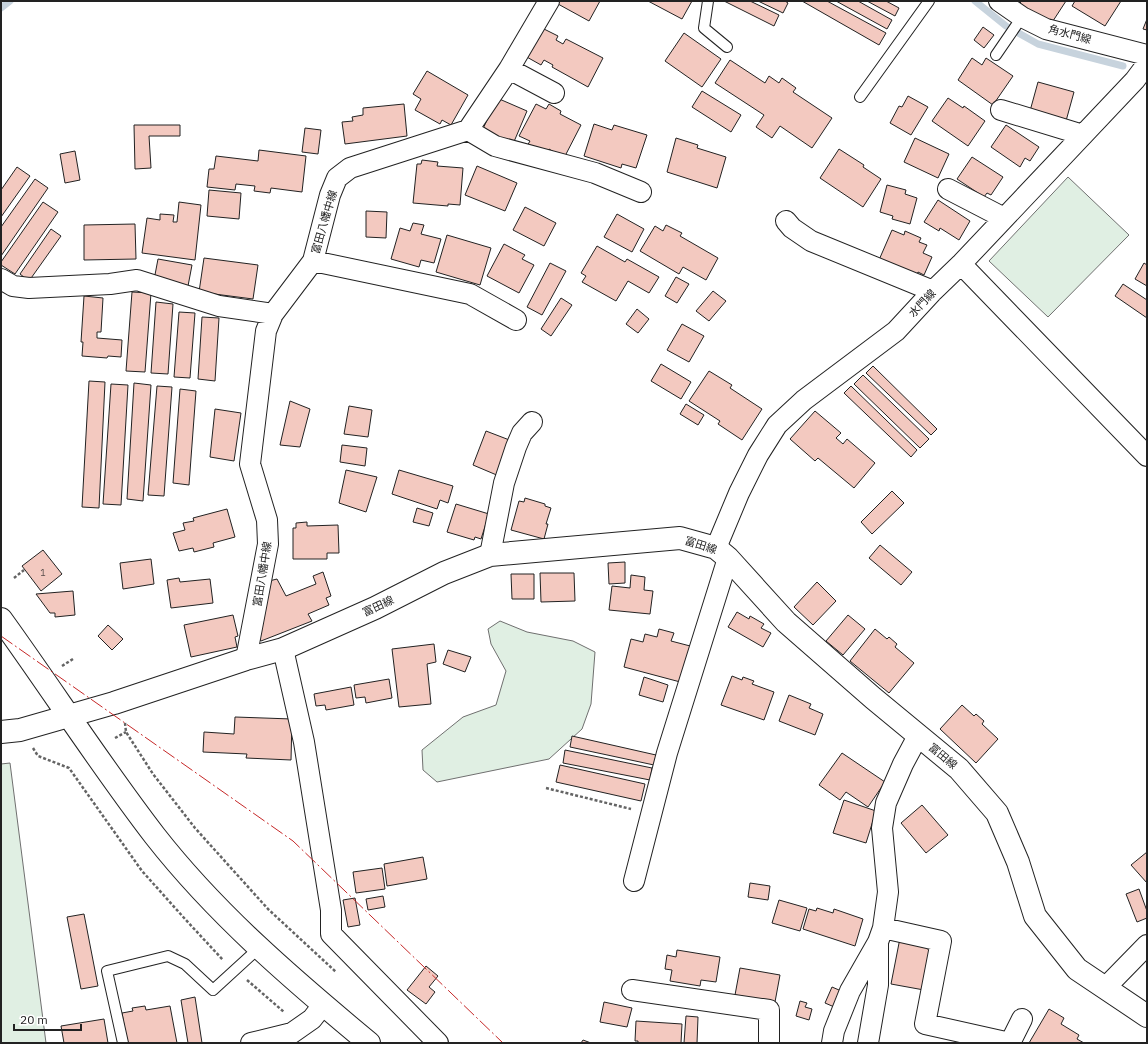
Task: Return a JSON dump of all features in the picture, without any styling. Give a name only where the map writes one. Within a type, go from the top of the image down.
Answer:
[{"type":"street","points":[[549,1],[509,69],[468,130],[495,146],[595,173],[641,192]]},
{"type":"street","name":"角水門線","points":[[999,1],[1020,20],[1046,29],[1147,55]]},
{"type":"street","name":"水門線","points":[[634,881],[667,753],[739,493],[758,454],[777,425],[804,400],[896,331],[1135,80],[1147,64]]},
{"type":"street","points":[[509,69],[554,93]]},
{"type":"street","points":[[1001,110],[1083,135]]},
{"type":"street","name":"富田八幡中線","points":[[246,659],[268,544],[267,520],[250,464],[266,332],[273,314],[313,261],[330,195],[337,178],[350,168],[468,130]]},
{"type":"street","points":[[948,189],[1004,218]]},
{"type":"street","points":[[786,221],[792,228],[811,241],[933,291]]},
{"type":"street","points":[[313,261],[470,294],[516,320]]},
{"type":"street","points":[[961,264],[1147,456]]},
{"type":"street","points":[[1,279],[13,286],[29,288],[110,284],[137,280],[219,306],[273,314]]},
{"type":"street","points":[[490,555],[504,483],[516,446],[522,433],[532,422]]},
{"type":"street","name":"富田線","points":[[1,732],[20,730],[114,703],[246,659],[283,649],[375,608],[444,573],[490,555],[680,538],[722,553],[786,622],[873,698],[959,769],[997,813],[1018,862],[1035,916],[1077,968],[1147,1016]]},
{"type":"street","points":[[1,619],[155,836],[200,888],[259,948],[323,1005],[369,1043]]},
{"type":"street","points":[[283,649],[305,750],[331,910],[331,934],[438,1043]]},
{"type":"street","points":[[868,1043],[878,985],[881,935],[888,892],[882,828],[886,804],[903,764],[918,736]]},
{"type":"street","points":[[881,935],[941,941],[925,1024],[1010,1043],[1022,1019]]},
{"type":"street","points":[[832,1043],[834,1031],[850,991],[881,935]]},
{"type":"street","points":[[1106,988],[1147,945]]},
{"type":"street","points":[[632,990],[769,1010],[769,1043]]},
{"type":"street","points":[[251,1043],[292,1033],[312,1019],[323,1005]]},
{"type":"lane","points":[[708,1],[704,28],[727,47]]},
{"type":"lane","points":[[860,97],[929,1]]},
{"type":"lane","points":[[996,55],[1020,20]]},
{"type":"lane","points":[[122,1043],[107,971],[168,956],[185,964],[213,990],[259,948]]},
{"type":"path","points":[[14,578],[24,570]]},
{"type":"path","points":[[58,668],[74,659]]},
{"type":"path","points":[[125,718],[126,732],[154,774],[195,828],[268,909],[339,976]]},
{"type":"path","points":[[115,738],[126,732]]},
{"type":"path","points":[[29,743],[38,756],[69,768],[142,871],[185,919],[223,959],[302,1027]]},
{"type":"path","points":[[546,788],[651,814]]},
{"type":"green space","points":[[1068,177],[1129,235],[1048,317],[989,261]]},
{"type":"green space","points":[[500,621],[527,632],[573,641],[595,652],[591,704],[582,729],[549,759],[437,782],[423,770],[422,750],[463,717],[496,705],[506,671],[491,644],[488,629]]},
{"type":"green space","points":[[10,763],[46,1043],[1,1043],[1,764]]},
{"type":"building","points":[[560,1],[600,1],[589,21],[558,4]]},
{"type":"building","points":[[648,1],[692,1],[682,19]]},
{"type":"building","points":[[724,1],[750,1],[779,15],[774,26]]},
{"type":"building","points":[[758,1],[785,1],[788,3],[783,13]]},
{"type":"building","points":[[802,1],[827,1],[886,33],[879,45]]},
{"type":"building","points":[[836,1],[858,1],[892,20],[887,29]]},
{"type":"building","points":[[867,1],[886,1],[899,8],[895,16]]},
{"type":"building","points":[[1021,1],[1066,1],[1051,24],[1020,4]]},
{"type":"building","points":[[1075,1],[1121,1],[1105,26],[1072,6]]},
{"type":"building","points":[[1147,19],[1147,30],[1143,29]]},
{"type":"building","points":[[540,27],[558,36],[556,40],[563,44],[566,39],[603,58],[588,87],[552,67],[553,65],[544,60],[541,65],[525,56]]},
{"type":"building","points":[[983,27],[994,35],[984,48],[974,40]]},
{"type":"building","points":[[684,33],[721,59],[702,87],[665,61]]},
{"type":"building","points":[[972,58],[982,65],[986,58],[1013,76],[993,105],[958,80]]},
{"type":"building","points":[[730,60],[765,83],[769,76],[779,83],[782,78],[796,88],[793,92],[832,118],[812,148],[780,126],[772,138],[756,127],[764,115],[715,83]]},
{"type":"building","points":[[427,71],[468,95],[451,125],[442,120],[440,124],[415,110],[421,99],[413,94]]},
{"type":"building","points":[[1038,82],[1074,92],[1066,121],[1030,111]]},
{"type":"building","points":[[702,91],[741,115],[731,132],[692,107]]},
{"type":"building","points":[[908,96],[928,107],[911,135],[890,123],[899,106],[902,107]]},
{"type":"building","points":[[497,98],[527,111],[513,144],[482,131]]},
{"type":"building","points":[[948,98],[963,108],[964,106],[985,121],[968,146],[932,121]]},
{"type":"building","points":[[404,104],[407,136],[345,144],[342,122],[353,121],[352,117],[363,115],[363,108]]},
{"type":"building","points":[[536,104],[546,109],[549,104],[561,111],[560,114],[581,125],[564,158],[549,149],[546,156],[527,146],[530,141],[519,136]]},
{"type":"building","points":[[594,124],[612,130],[614,125],[647,135],[636,168],[622,164],[621,168],[584,156]]},
{"type":"building","points":[[134,125],[180,125],[180,136],[149,136],[151,168],[135,169]]},
{"type":"building","points":[[1006,125],[1039,147],[1030,161],[1025,158],[1020,167],[991,147]]},
{"type":"building","points":[[305,128],[321,130],[318,154],[302,152]]},
{"type":"building","points":[[676,138],[698,145],[697,148],[726,157],[717,188],[667,172]]},
{"type":"building","points":[[915,138],[949,154],[938,178],[904,162]]},
{"type":"building","points":[[839,149],[864,165],[863,167],[881,179],[863,207],[820,178]]},
{"type":"building","points":[[259,150],[306,156],[302,192],[271,188],[270,193],[254,191],[255,186],[236,184],[235,190],[207,187],[209,169],[214,169],[216,156],[258,161]]},
{"type":"building","points":[[75,151],[80,180],[65,183],[60,154]]},
{"type":"building","points":[[972,157],[1003,177],[991,195],[987,193],[984,197],[957,179]]},
{"type":"building","points":[[422,160],[438,162],[437,166],[463,168],[460,205],[448,204],[448,206],[413,203],[417,164],[421,164]]},
{"type":"building","points":[[477,166],[517,183],[505,211],[465,195]]},
{"type":"building","points":[[17,167],[30,176],[1,217],[1,190]]},
{"type":"building","points":[[35,179],[48,188],[1,256],[1,227]]},
{"type":"building","points":[[887,185],[906,190],[905,194],[917,198],[910,224],[892,219],[893,216],[880,212]]},
{"type":"building","points":[[209,190],[241,193],[239,219],[207,216]]},
{"type":"building","points":[[938,200],[970,221],[959,240],[940,228],[939,231],[924,222]]},
{"type":"building","points":[[43,202],[58,212],[15,274],[1,265],[1,262]]},
{"type":"building","points":[[179,202],[201,205],[195,260],[142,253],[147,218],[160,220],[160,214],[174,215],[173,222],[177,222]]},
{"type":"building","points":[[525,207],[556,223],[544,246],[513,230]]},
{"type":"building","points":[[366,211],[387,212],[386,238],[366,237]]},
{"type":"building","points":[[617,214],[644,229],[632,252],[604,237]]},
{"type":"building","points":[[413,223],[424,225],[421,234],[441,239],[434,263],[421,260],[419,267],[391,259],[400,228],[410,231]]},
{"type":"building","points":[[135,224],[136,259],[84,260],[84,225]]},
{"type":"building","points":[[666,225],[682,233],[680,236],[718,258],[706,280],[683,267],[679,274],[640,251],[655,226],[663,231]]},
{"type":"building","points":[[51,229],[61,236],[29,281],[20,274]]},
{"type":"building","points":[[892,230],[904,235],[905,231],[921,238],[919,242],[927,245],[923,253],[932,257],[924,275],[918,272],[916,276],[879,260]]},
{"type":"building","points":[[447,235],[491,248],[480,285],[436,272]]},
{"type":"building","points":[[504,244],[525,255],[522,259],[534,265],[519,293],[487,276]]},
{"type":"building","points":[[597,246],[625,262],[627,259],[659,277],[649,293],[628,281],[616,301],[582,282],[586,276],[581,273]]},
{"type":"building","points":[[204,258],[258,265],[253,299],[199,292]]},
{"type":"building","points":[[158,259],[192,265],[188,286],[154,280]]},
{"type":"building","points":[[550,263],[566,271],[542,315],[527,307]]},
{"type":"building","points":[[1144,263],[1147,265],[1147,286],[1135,279]]},
{"type":"building","points":[[676,277],[689,284],[677,303],[665,296]]},
{"type":"building","points":[[1123,284],[1147,300],[1147,318],[1115,296]]},
{"type":"building","points":[[713,291],[726,301],[709,321],[696,311]]},
{"type":"building","points":[[132,292],[151,293],[145,372],[126,371]]},
{"type":"building","points":[[84,296],[103,298],[101,332],[97,332],[97,338],[122,340],[121,357],[108,356],[107,358],[82,356],[83,342],[81,342]]},
{"type":"building","points":[[561,298],[572,305],[551,336],[541,329]]},
{"type":"building","points":[[156,302],[173,304],[168,374],[151,373]]},
{"type":"building","points":[[637,309],[649,319],[638,333],[626,324]]},
{"type":"building","points":[[179,312],[195,313],[190,378],[174,377]]},
{"type":"building","points":[[202,317],[219,318],[215,381],[198,379]]},
{"type":"building","points":[[682,324],[704,336],[689,362],[667,350]]},
{"type":"building","points":[[661,364],[691,382],[681,399],[651,381]]},
{"type":"building","points":[[873,366],[937,429],[931,435],[866,373]]},
{"type":"building","points":[[709,371],[732,385],[730,388],[762,409],[742,440],[718,424],[720,421],[689,401]]},
{"type":"building","points":[[863,375],[929,439],[920,448],[854,384]]},
{"type":"building","points":[[89,381],[105,382],[99,508],[82,507]]},
{"type":"building","points":[[134,383],[151,385],[143,501],[127,499]]},
{"type":"building","points":[[111,384],[128,385],[121,505],[103,504]]},
{"type":"building","points":[[157,386],[172,387],[164,496],[148,495]]},
{"type":"building","points":[[851,386],[917,450],[911,457],[844,393]]},
{"type":"building","points":[[180,389],[196,391],[189,485],[173,483]]},
{"type":"building","points":[[290,401],[310,409],[300,447],[280,445]]},
{"type":"building","points":[[686,404],[704,415],[698,425],[680,414]]},
{"type":"building","points":[[349,406],[372,410],[368,437],[344,434]]},
{"type":"building","points":[[215,409],[241,413],[234,461],[210,457]]},
{"type":"building","points":[[815,411],[841,433],[836,438],[843,444],[847,439],[875,463],[854,488],[818,458],[815,461],[790,439]]},
{"type":"building","points":[[486,431],[512,441],[499,476],[473,465]]},
{"type":"building","points":[[342,445],[367,448],[365,466],[340,462]]},
{"type":"building","points":[[346,470],[377,477],[366,512],[339,503]]},
{"type":"building","points":[[399,470],[453,486],[448,503],[440,500],[437,509],[392,494]]},
{"type":"building","points":[[892,491],[904,503],[872,534],[861,522]]},
{"type":"building","points":[[525,498],[545,504],[545,506],[551,508],[546,524],[548,524],[544,539],[511,530],[519,501],[524,502]]},
{"type":"building","points":[[456,504],[489,514],[481,539],[475,537],[474,540],[447,532]]},
{"type":"building","points":[[417,508],[433,513],[429,526],[413,522]]},
{"type":"building","points":[[227,509],[235,537],[213,543],[214,547],[194,552],[193,548],[179,551],[173,533],[185,530],[183,523],[194,521],[193,518]]},
{"type":"building","points":[[307,522],[307,526],[338,525],[339,553],[327,553],[327,559],[293,559],[293,528],[296,528],[296,523]]},
{"type":"building","points":[[880,545],[912,572],[901,585],[869,558]]},
{"type":"building","points":[[43,550],[62,574],[41,591],[22,566]]},
{"type":"building","points":[[151,559],[154,584],[123,589],[120,563]]},
{"type":"building","points":[[625,562],[625,583],[609,584],[608,563]]},
{"type":"building","points":[[323,572],[331,596],[326,598],[329,605],[308,614],[312,621],[261,641],[256,633],[265,582],[277,579],[286,596],[316,584],[313,576]]},
{"type":"building","points":[[540,573],[574,573],[575,601],[541,602]]},
{"type":"building","points":[[511,574],[534,574],[534,599],[512,599]]},
{"type":"building","points":[[631,575],[645,577],[644,590],[653,591],[650,614],[609,610],[612,586],[630,588]]},
{"type":"building","points":[[179,578],[180,582],[210,579],[213,603],[171,608],[167,580]]},
{"type":"building","points":[[817,582],[836,601],[813,625],[794,607]]},
{"type":"building","points":[[73,591],[75,615],[55,617],[55,613],[50,613],[36,594]]},
{"type":"building","points":[[737,612],[749,619],[750,616],[764,624],[761,628],[771,633],[763,647],[728,627]]},
{"type":"building","points":[[233,615],[238,636],[235,637],[237,647],[191,657],[184,625]]},
{"type":"building","points":[[848,615],[865,629],[843,655],[826,641]]},
{"type":"building","points":[[108,625],[123,639],[112,650],[98,636]]},
{"type":"building","points":[[659,629],[674,633],[671,641],[694,647],[684,683],[624,667],[631,639],[643,642],[645,634],[657,637]]},
{"type":"building","points":[[875,629],[887,639],[889,637],[897,644],[895,647],[914,663],[889,693],[850,661]]},
{"type":"building","points":[[434,644],[436,662],[427,664],[431,704],[399,707],[392,649]]},
{"type":"building","points":[[448,650],[471,657],[465,672],[443,664]]},
{"type":"building","points":[[732,676],[742,680],[743,677],[754,681],[752,684],[774,692],[764,720],[721,705]]},
{"type":"building","points":[[644,677],[668,685],[663,702],[639,695]]},
{"type":"building","points":[[389,679],[392,698],[366,703],[365,697],[356,698],[354,685]]},
{"type":"building","points":[[351,687],[354,705],[326,710],[325,705],[316,706],[314,694]]},
{"type":"building","points":[[789,695],[811,704],[809,708],[823,714],[815,735],[779,721]]},
{"type":"building","points":[[962,705],[974,716],[976,714],[984,721],[982,724],[998,739],[976,763],[940,729]]},
{"type":"building","points":[[235,717],[292,719],[291,760],[246,758],[247,754],[203,752],[204,732],[234,734]]},
{"type":"building","points":[[572,736],[656,755],[654,765],[570,747]]},
{"type":"building","points":[[565,750],[652,768],[650,780],[563,763]]},
{"type":"building","points":[[842,753],[885,782],[868,807],[846,792],[840,800],[819,785]]},
{"type":"building","points":[[560,765],[645,784],[641,801],[556,782]]},
{"type":"building","points":[[844,800],[876,811],[866,843],[833,833]]},
{"type":"building","points":[[922,805],[948,835],[926,853],[901,823]]},
{"type":"building","points":[[1147,852],[1147,883],[1131,865]]},
{"type":"building","points":[[423,857],[427,879],[387,886],[384,864]]},
{"type":"building","points":[[382,868],[385,889],[356,893],[353,872]]},
{"type":"building","points":[[750,883],[770,886],[768,900],[748,897]]},
{"type":"building","points":[[1139,889],[1147,911],[1147,918],[1137,922],[1126,894]]},
{"type":"building","points":[[383,896],[385,907],[368,910],[366,899]]},
{"type":"building","points":[[355,898],[360,925],[348,927],[343,900]]},
{"type":"building","points":[[779,900],[807,908],[800,931],[772,923]]},
{"type":"building","points":[[817,908],[833,913],[834,909],[863,919],[855,946],[803,929],[809,909],[816,911]]},
{"type":"building","points":[[84,914],[98,986],[81,989],[67,917]]},
{"type":"building","points":[[900,938],[924,943],[931,954],[924,990],[891,984]]},
{"type":"building","points":[[677,950],[720,957],[716,982],[701,980],[700,986],[670,981],[672,970],[665,969],[667,955],[676,957]]},
{"type":"building","points":[[426,966],[438,976],[429,987],[435,992],[426,1004],[407,990]]},
{"type":"building","points":[[740,968],[780,975],[775,1002],[735,995]]},
{"type":"building","points":[[832,987],[846,993],[839,1009],[825,1003]]},
{"type":"building","points":[[195,997],[202,1043],[188,1043],[181,1000]]},
{"type":"building","points":[[800,1001],[807,1003],[805,1007],[812,1009],[809,1020],[796,1016]]},
{"type":"building","points":[[604,1002],[632,1008],[627,1027],[600,1022]]},
{"type":"building","points":[[145,1006],[146,1010],[170,1006],[177,1043],[127,1043],[122,1013],[133,1011],[132,1008]]},
{"type":"building","points":[[1049,1009],[1064,1018],[1061,1024],[1079,1035],[1077,1039],[1084,1043],[1029,1043]]},
{"type":"building","points":[[686,1016],[698,1017],[697,1043],[684,1043]]},
{"type":"building","points":[[104,1019],[108,1043],[64,1043],[61,1026]]},
{"type":"building","points":[[636,1021],[682,1024],[681,1043],[638,1043],[638,1041],[635,1041]]},
{"type":"building","points":[[583,1040],[591,1043],[581,1043]]},
{"type":"waterway","points":[[1,8],[10,1]]},
{"type":"waterway","points":[[975,1],[1006,26],[1038,44],[1123,66]]},
{"type":"power","points":[[1,636],[293,841],[503,1043]]}]
